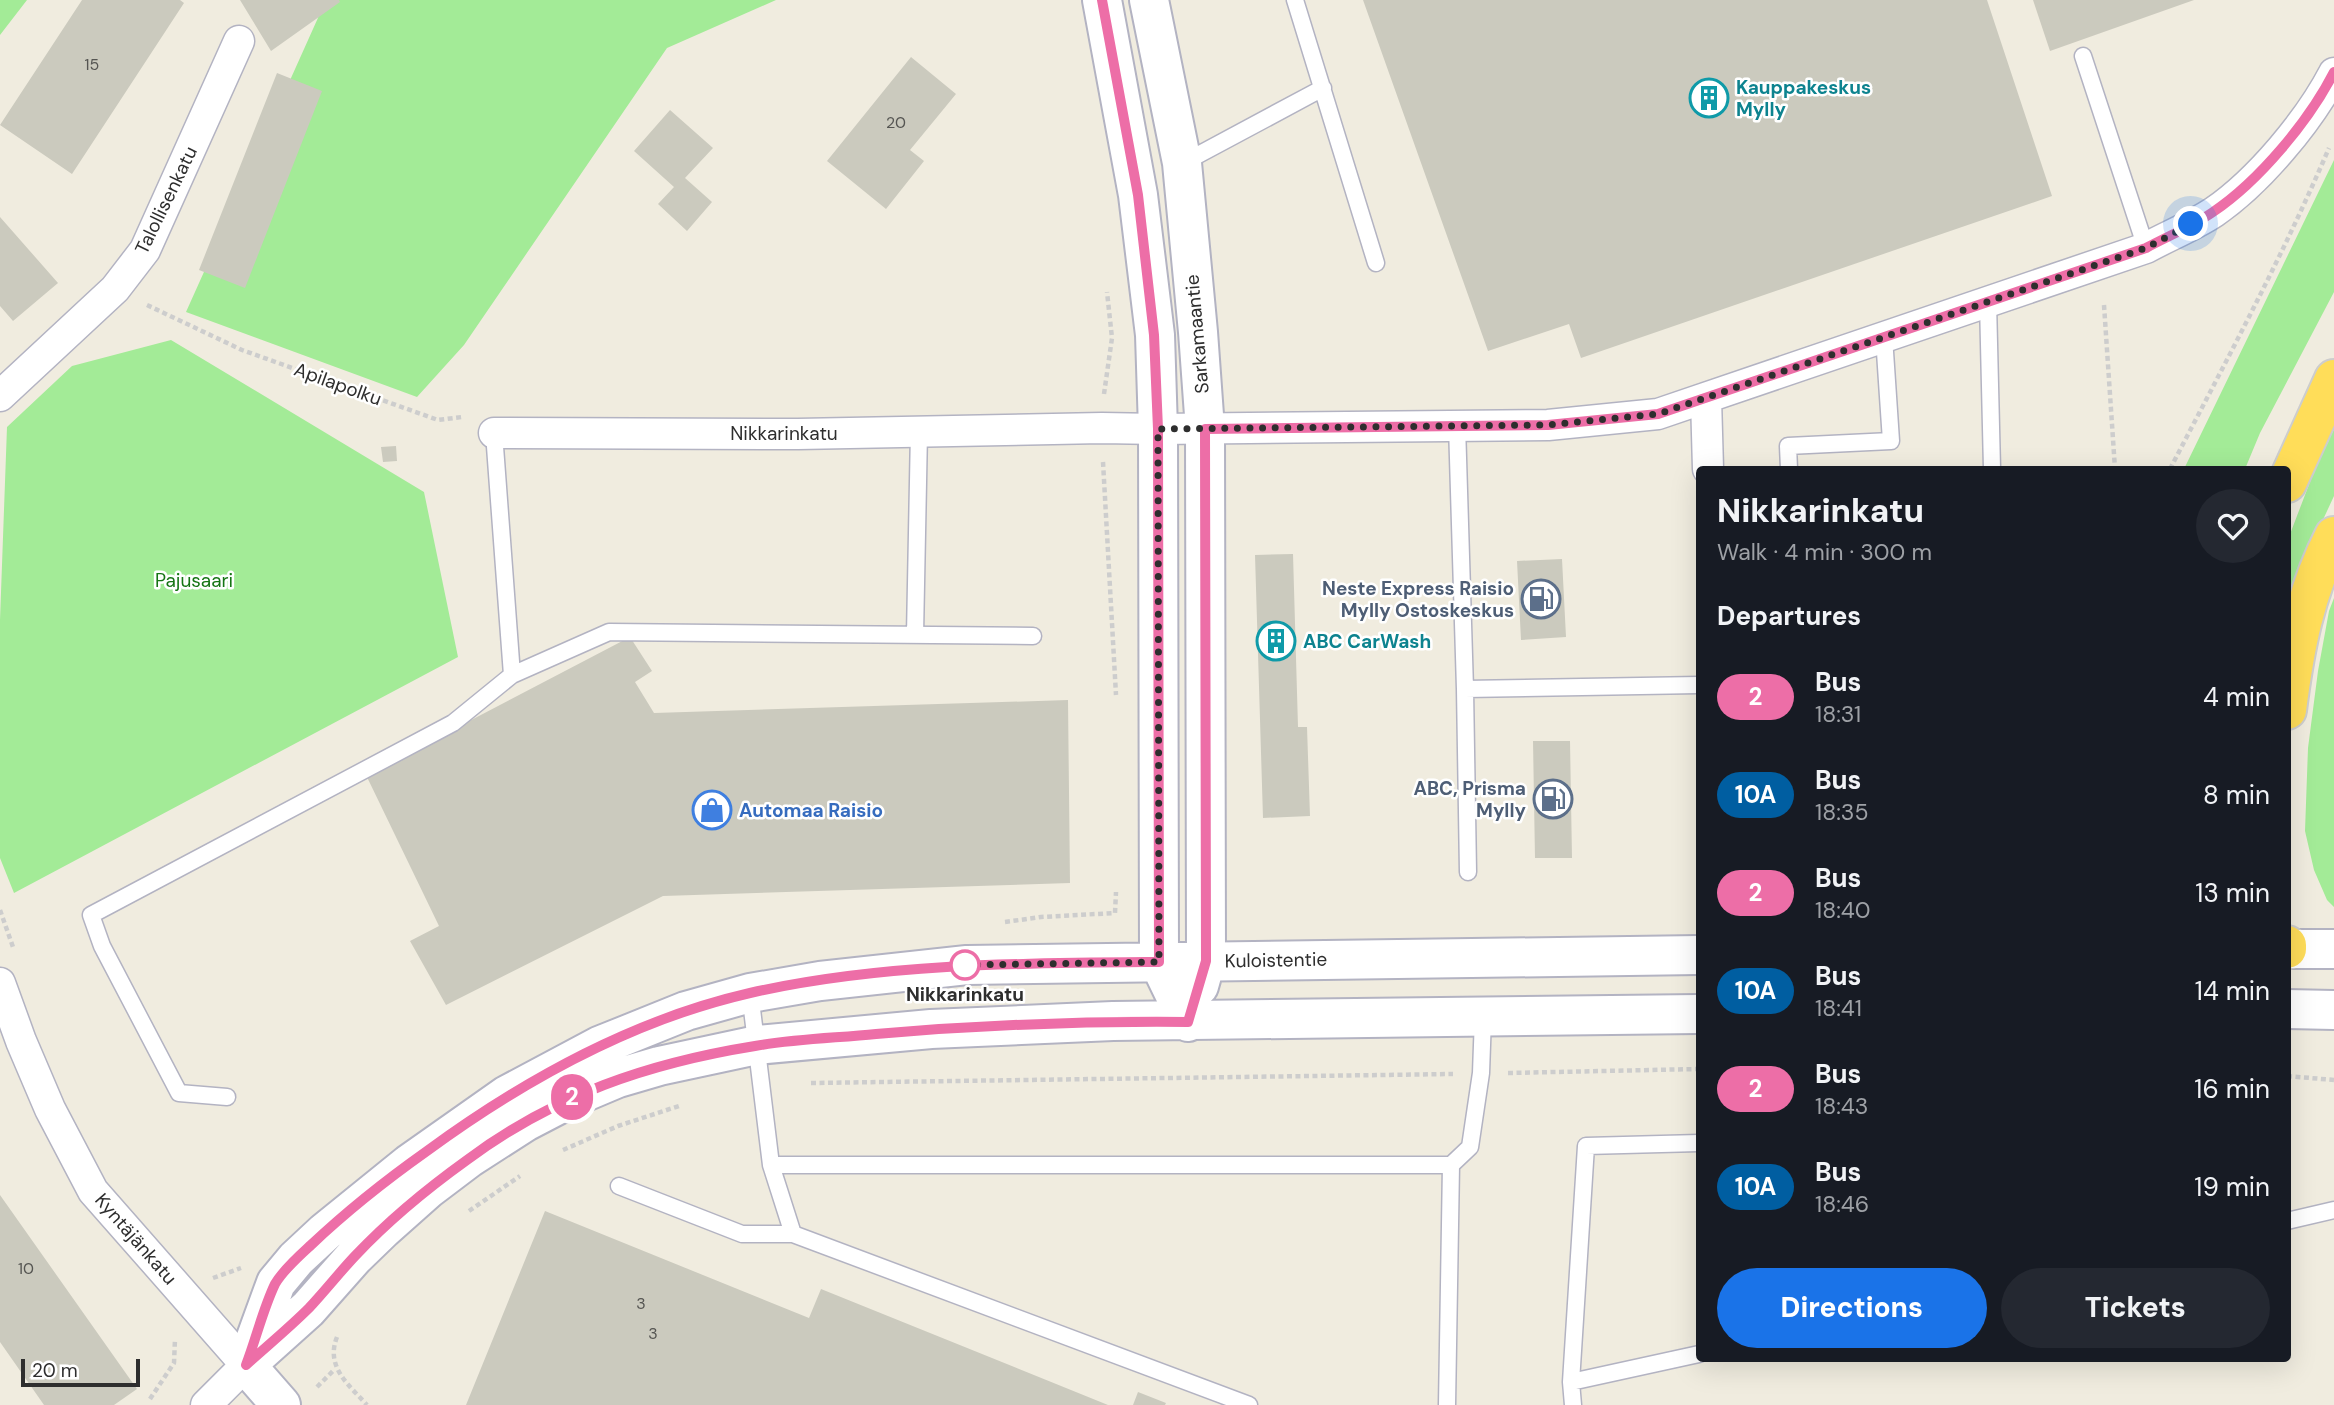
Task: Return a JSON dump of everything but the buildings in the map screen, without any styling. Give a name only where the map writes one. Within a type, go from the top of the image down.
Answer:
[{"type":"highway","points":[[2291,474],[2334,379]]},
{"type":"highway","points":[[2291,675],[2301,619],[2312,585],[2334,536]]},
{"type":"street","points":[[1102,0],[1138,195],[1154,335],[1158,429],[1159,962],[1188,1022]]},
{"type":"street","name":"Sarkamaantie","points":[[1149,0],[1182,163],[1205,429],[1206,961],[1188,1022]]},
{"type":"street","name":"Talollisenkatu","points":[[0,396],[115,289],[145,250],[239,41]]},
{"type":"street","name":"Nikkarinkatu","points":[[494,433],[798,434],[1548,425],[1658,414],[2146,248],[2213,212],[2251,181],[2302,122],[2334,73]]},
{"type":"street","points":[[1706,398],[1708,466]]},
{"type":"street","points":[[2291,948],[2334,949]]},
{"type":"street","name":"Kuloistentie","points":[[246,1365],[276,1283],[296,1259],[325,1232],[409,1164],[508,1095],[588,1051],[686,1011],[750,993],[821,981],[967,965],[1696,955]]},
{"type":"street","name":"Kyntäjänkatu","points":[[0,983],[20,1041],[50,1110],[93,1191],[246,1365]]},
{"type":"street","points":[[2291,1009],[2334,1010]]},
{"type":"street","name":"Kuloistentie","points":[[206,1405],[307,1309],[354,1257],[419,1197],[469,1158],[525,1122],[573,1097],[618,1078],[659,1066],[757,1045],[931,1029],[1068,1022],[1696,1014]]},
{"type":"street","points":[[246,1365],[281,1405]]},
{"type":"lane","points":[[1295,0],[1376,263]]},
{"type":"lane","points":[[2083,56],[2146,248]]},
{"type":"lane","points":[[1182,163],[1323,89]]},
{"type":"lane","points":[[1988,302],[1992,466]]},
{"type":"lane","points":[[1789,466],[1788,446],[1891,441],[1884,337]]},
{"type":"lane","points":[[1457,425],[1468,872]]},
{"type":"lane","points":[[915,635],[919,431]]},
{"type":"lane","points":[[494,433],[512,675]]},
{"type":"lane","points":[[227,1097],[179,1093],[102,946],[91,915],[453,723],[512,675],[609,632],[1033,636]]},
{"type":"lane","points":[[1465,689],[1696,685]]},
{"type":"lane","points":[[750,993],[771,1165],[793,1234]]},
{"type":"lane","points":[[771,1165],[1451,1165],[1470,1147],[1481,1073],[1483,1017]]},
{"type":"lane","points":[[1573,1405],[1571,1382],[1586,1146],[1696,1143]]},
{"type":"lane","points":[[1447,1405],[1451,1165]]},
{"type":"lane","points":[[620,1186],[741,1234],[793,1234],[1249,1405]]},
{"type":"lane","points":[[2291,1220],[2334,1210]]},
{"type":"lane","points":[[1571,1382],[1696,1355]]},
{"type":"path","points":[[2172,466],[2264,290],[2334,138]]},
{"type":"path","name":"Apilapolku","points":[[115,289],[242,350],[438,420],[464,417]]},
{"type":"path","points":[[2104,305],[2115,466]]},
{"type":"path","points":[[762,1088],[816,1083],[1696,1069]]},
{"type":"path","points":[[2291,1076],[2334,1080]]},
{"type":"path","points":[[551,1155],[618,1126],[684,1104]]},
{"type":"path","points":[[463,1216],[522,1175]]},
{"type":"path","points":[[214,1277],[247,1267]]},
{"type":"path","points":[[150,1399],[174,1363],[176,1342],[173,1332]]},
{"type":"path","points":[[338,1333],[333,1346],[335,1369],[367,1405]]},
{"type":"green space","points":[[0,0],[27,0],[0,35]]},
{"type":"green space","points":[[326,0],[776,0],[667,48],[464,345],[417,397],[186,312]]},
{"type":"green space","points":[[2334,160],[2334,292],[2260,433],[2246,466],[2185,466]]},
{"type":"green space","name":"Pajusaari","points":[[171,340],[424,492],[458,657],[14,893],[0,858],[0,620],[7,427],[72,366]]},
{"type":"green space","points":[[2334,429],[2334,496],[2291,595],[2291,532]]},
{"type":"green space","points":[[2334,598],[2334,907],[2327,900],[2314,870],[2305,831],[2308,748],[2318,671],[2329,611]]},
{"type":"bus line","name":"2","points":[[1102,0],[1138,195],[1154,335],[1158,429],[1159,962],[967,965],[821,981],[750,993],[686,1011],[599,1046],[545,1073],[456,1129],[359,1202],[325,1232],[296,1259],[276,1283],[246,1365],[307,1309],[354,1257],[428,1189],[469,1158],[525,1122],[618,1078],[659,1066],[757,1045],[931,1029],[1068,1022],[1188,1022],[1206,961],[1205,429],[1548,425],[1658,414],[2146,248],[2213,212],[2251,181],[2302,122],[2324,92],[2334,72]]},
{"type":"place","name":"Kauppakeskus Mylly","points":[[1709,98]]},
{"type":"place","name":"Neste Express Raisio Mylly Ostoskeskus","points":[[1541,599]]},
{"type":"place","name":"ABC CarWash","points":[[1276,641]]},
{"type":"place","name":"ABC, Prisma Mylly","points":[[1553,799]]},
{"type":"place","name":"Automaa Raisio","points":[[712,810]]},
{"type":"place","name":"Nikkarinkatu","points":[[965,965]]},
{"type":"route","points":[[965,965],[1159,962],[1158,429],[1548,425],[1658,414],[2146,248],[2191,224]]}]
